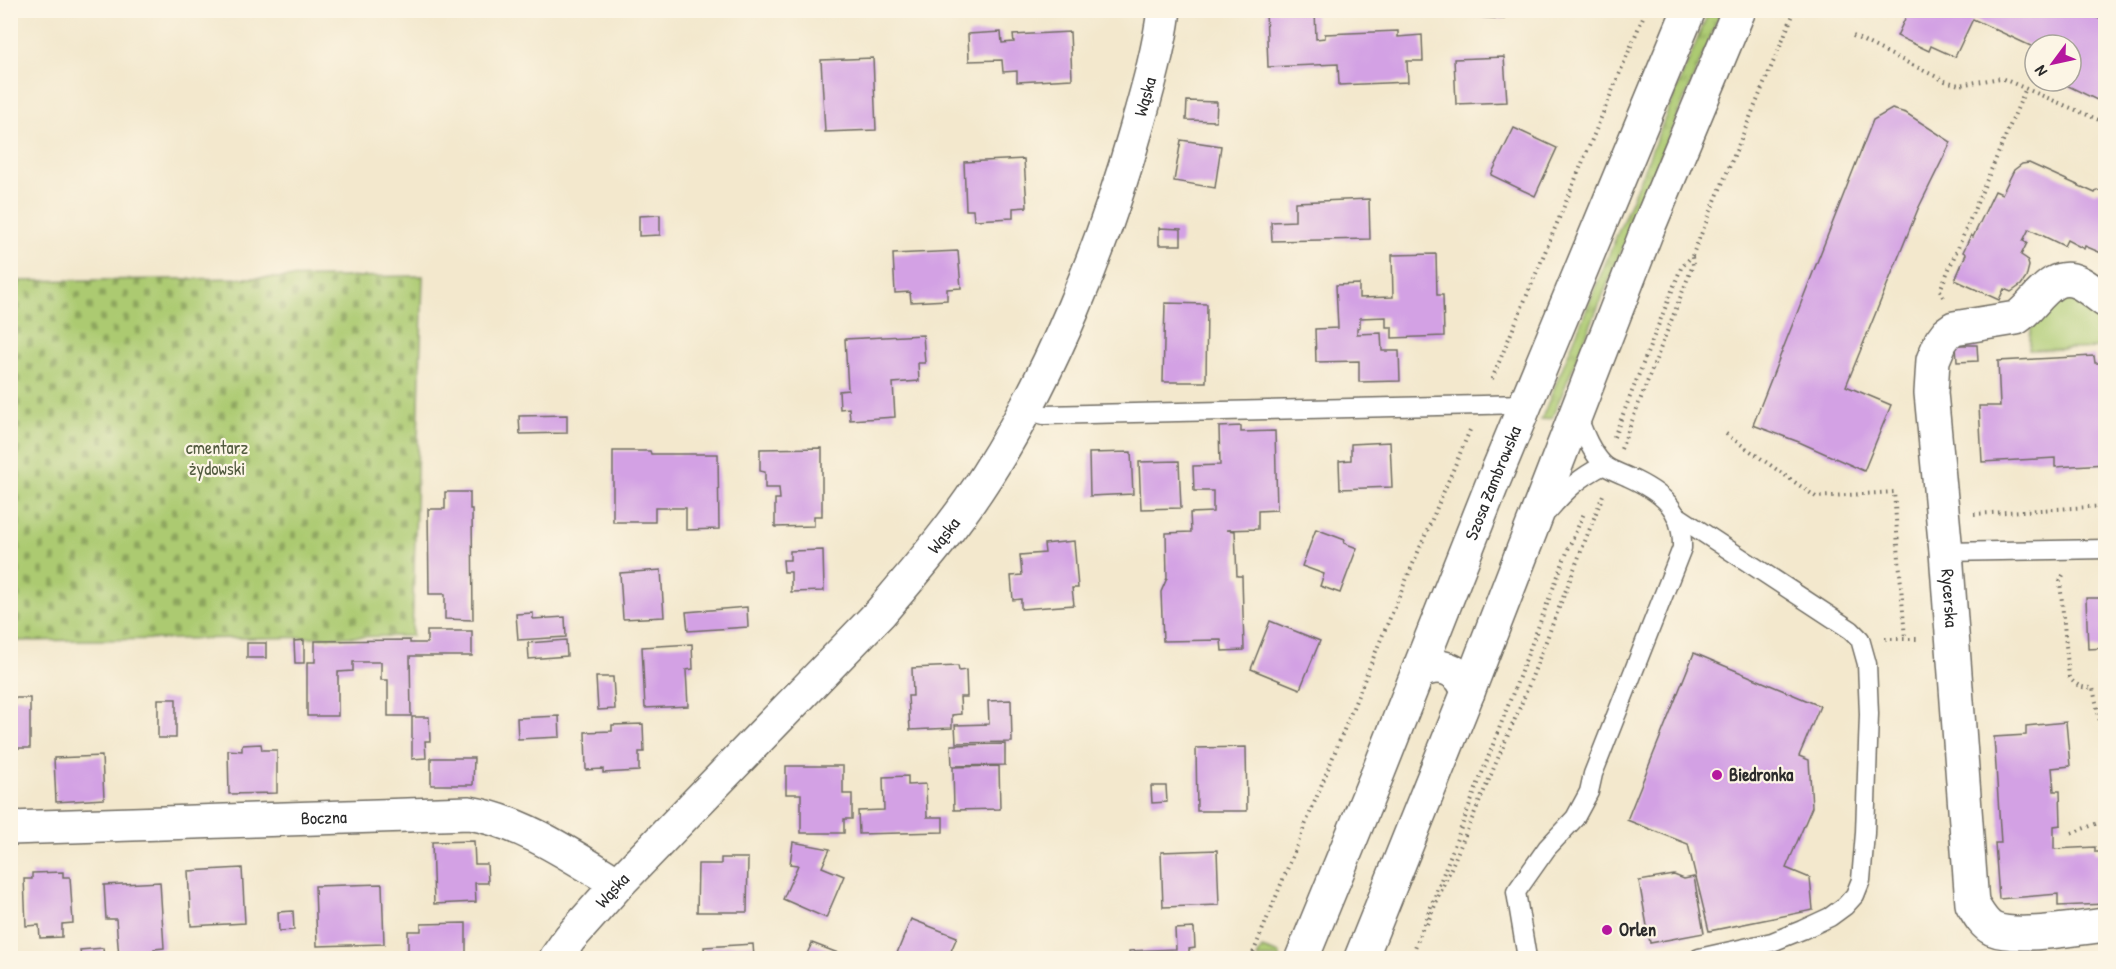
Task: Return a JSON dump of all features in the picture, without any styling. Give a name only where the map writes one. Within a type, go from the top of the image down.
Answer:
[{"type":"street","name":"Wąska","points":[[556,958],[618,884],[873,620],[908,580],[987,475],[1025,410],[1100,241],[1130,153],[1154,61],[1164,10]]},
{"type":"street","name":"Szosa Zambrowska","points":[[1302,958],[1526,404],[1689,10]]},
{"type":"street","points":[[1361,958],[1646,233],[1739,10]]},
{"type":"street","points":[[1954,328],[2016,318],[2025,313],[2051,283],[2061,279],[2078,282],[2106,301]]},
{"type":"street","name":"Rycerska","points":[[1954,328],[1941,341],[1933,360],[1931,393],[1946,552],[1972,904],[1980,918],[1994,929],[2013,932],[2041,932],[2106,925]]},
{"type":"street","points":[[1417,674],[1434,666],[1452,670],[1460,675],[1467,692]]},
{"type":"street","name":"Boczna","points":[[10,828],[469,813],[500,820],[545,841],[618,884]]},
{"type":"lane","points":[[1025,410],[1044,415],[1526,404]]},
{"type":"lane","points":[[1576,412],[1587,442],[1609,467],[1656,491],[1676,515],[1851,630],[1860,639],[1867,664],[1869,714],[1864,833],[1861,880],[1855,895],[1830,917],[1802,930],[1772,942],[1699,958]]},
{"type":"lane","points":[[1530,532],[1563,493],[1583,476],[1609,467]]},
{"type":"lane","points":[[1527,958],[1516,892],[1547,848],[1575,818],[1589,792],[1593,774],[1683,548],[1683,532],[1676,515]]},
{"type":"lane","points":[[1946,552],[2106,549]]},
{"type":"path","points":[[1251,958],[1385,628],[1482,405],[1646,10]]},
{"type":"path","points":[[1411,958],[1564,558],[1609,467],[1625,408],[1681,268],[1692,256],[1795,10]]},
{"type":"path","points":[[1853,36],[1945,81],[1959,85],[2001,78],[2023,87]]},
{"type":"path","points":[[1954,328],[1940,290],[2024,93]]},
{"type":"path","points":[[2037,93],[2106,123]]},
{"type":"path","points":[[2099,120],[2106,106]]},
{"type":"path","points":[[1411,958],[1523,700],[1609,467],[1693,265],[1692,256]]},
{"type":"path","points":[[1726,434],[1816,497],[1894,492],[1905,639]]},
{"type":"path","points":[[1969,514],[2106,506]]},
{"type":"path","points":[[2066,573],[2060,581],[2069,677],[2083,688],[2093,688],[2106,750]]},
{"type":"path","points":[[1860,639],[1952,638]]},
{"type":"path","points":[[2072,833],[2106,820]]},
{"type":"green space","points":[[1709,11],[1721,11],[1552,418],[1541,420]]},
{"type":"green space","name":"cmentarz żydowski","points":[[423,276],[412,636],[11,641],[11,281]]},
{"type":"green space","points":[[2065,291],[2105,313],[2105,348],[2029,350],[2031,328],[2057,297]]},
{"type":"green space","points":[[1262,948],[1280,954],[1280,958],[1257,958]]},
{"type":"building","points":[[1019,10],[1036,10],[1037,11],[1020,16]]},
{"type":"building","points":[[1266,10],[1315,10],[1316,39],[1325,38],[1325,34],[1398,31],[1398,37],[1422,35],[1423,61],[1407,61],[1408,82],[1339,85],[1338,64],[1268,67]]},
{"type":"building","points":[[1438,10],[1505,10],[1504,19],[1437,14]]},
{"type":"building","points":[[1909,10],[2081,10],[2106,22],[2106,87],[2099,101],[2083,93],[2083,33],[2023,33],[2023,42],[1973,19],[1955,57],[1931,46],[1929,51],[1897,36]]},
{"type":"building","points":[[1001,32],[1002,43],[1014,42],[1013,35],[1070,32],[1072,79],[1017,82],[1017,71],[1003,72],[1002,60],[969,61],[968,34]]},
{"type":"building","points":[[1504,57],[1507,102],[1456,104],[1454,59]]},
{"type":"building","points":[[873,58],[876,130],[825,132],[821,60]]},
{"type":"building","points":[[1187,101],[1217,102],[1216,121],[1186,120]]},
{"type":"building","points":[[1892,109],[1906,113],[1951,142],[1918,209],[1846,386],[1891,405],[1864,471],[1799,442],[1753,425],[1873,120]]},
{"type":"building","points":[[1514,128],[1557,148],[1535,196],[1491,175]]},
{"type":"building","points":[[1181,140],[1221,146],[1215,188],[1174,181]]},
{"type":"building","points":[[1024,159],[1027,207],[1013,208],[1013,218],[974,220],[973,210],[966,210],[964,162]]},
{"type":"building","points":[[2029,163],[2095,193],[2097,190],[2106,194],[2106,255],[2085,246],[2084,249],[2067,240],[2064,246],[2029,229],[2023,241],[2027,243],[2021,255],[2027,259],[2029,266],[2026,278],[2011,292],[2004,289],[1999,300],[1955,280],[1966,254],[1963,252],[1971,235],[1973,237],[1995,191],[2002,194],[2014,170],[2022,164]]},
{"type":"building","points":[[1369,199],[1370,239],[1272,241],[1271,222],[1295,221],[1295,202]]},
{"type":"building","points":[[660,215],[660,235],[639,236],[639,216]]},
{"type":"building","points":[[1159,228],[1181,229],[1181,245],[1159,245]]},
{"type":"building","points":[[958,251],[961,288],[947,289],[947,300],[911,302],[910,292],[895,293],[893,254]]},
{"type":"building","points":[[1436,254],[1437,295],[1443,295],[1444,336],[1392,338],[1392,327],[1386,327],[1386,317],[1360,318],[1360,327],[1357,328],[1357,334],[1381,333],[1382,351],[1399,351],[1400,381],[1359,382],[1359,361],[1316,362],[1315,329],[1338,328],[1336,285],[1359,284],[1359,298],[1393,297],[1392,255]]},
{"type":"building","points":[[1165,303],[1207,304],[1206,382],[1163,382]]},
{"type":"building","points":[[923,335],[925,363],[918,363],[919,381],[893,383],[895,417],[850,420],[849,408],[840,409],[839,391],[848,390],[845,339]]},
{"type":"building","points":[[1956,345],[1977,345],[1978,361],[1957,362]]},
{"type":"building","points":[[2094,356],[2095,363],[2106,363],[2106,464],[2055,467],[2055,458],[1982,462],[1979,406],[2000,406],[1998,361]]},
{"type":"building","points":[[567,415],[567,433],[520,434],[519,416]]},
{"type":"building","points":[[1241,426],[1241,432],[1275,431],[1277,510],[1258,511],[1258,529],[1226,530],[1235,531],[1237,576],[1242,576],[1244,650],[1222,651],[1221,640],[1163,641],[1161,592],[1167,578],[1166,533],[1191,532],[1190,513],[1213,512],[1213,491],[1194,491],[1193,466],[1220,465],[1219,427]]},
{"type":"building","points":[[1390,442],[1392,487],[1340,489],[1339,461],[1351,460],[1351,444]]},
{"type":"building","points":[[822,448],[822,516],[814,516],[814,526],[775,527],[775,499],[780,499],[779,488],[765,488],[765,472],[760,471],[760,449]]},
{"type":"building","points":[[613,451],[650,451],[651,454],[718,454],[719,529],[686,530],[686,508],[655,508],[655,522],[613,522]]},
{"type":"building","points":[[1131,452],[1133,494],[1090,496],[1089,453]]},
{"type":"building","points":[[1179,461],[1181,508],[1141,509],[1139,462]]},
{"type":"building","points":[[445,492],[470,492],[473,620],[445,619],[445,594],[429,594],[428,509],[445,509]]},
{"type":"building","points":[[1316,529],[1345,540],[1344,543],[1357,548],[1340,593],[1320,586],[1324,574],[1302,566]]},
{"type":"building","points":[[1074,541],[1078,588],[1072,588],[1074,605],[1021,609],[1021,599],[1013,600],[1011,576],[1022,575],[1020,555],[1045,553],[1044,544]]},
{"type":"building","points":[[823,550],[824,591],[791,592],[791,572],[784,572],[783,560],[790,560],[790,551]]},
{"type":"building","points":[[661,570],[664,617],[623,619],[620,573]]},
{"type":"building","points":[[2086,598],[2106,598],[2106,648],[2088,649]]},
{"type":"building","points":[[747,607],[748,627],[688,631],[686,612]]},
{"type":"building","points":[[533,613],[533,619],[565,617],[566,637],[518,640],[516,614]]},
{"type":"building","points":[[1270,621],[1320,641],[1300,689],[1251,669]]},
{"type":"building","points":[[427,631],[472,631],[472,656],[410,656],[411,716],[388,716],[388,680],[381,680],[381,662],[353,662],[353,671],[338,672],[338,716],[307,716],[307,662],[315,662],[315,641],[410,640],[410,643],[427,643]]},
{"type":"building","points":[[304,640],[304,663],[295,663],[294,641]]},
{"type":"building","points":[[566,640],[567,656],[529,659],[528,643]]},
{"type":"building","points":[[247,643],[266,643],[266,658],[247,658]]},
{"type":"building","points":[[692,644],[693,669],[686,670],[688,706],[645,708],[642,647]]},
{"type":"building","name":"Biedronka","points":[[1694,653],[1820,706],[1799,756],[1809,760],[1812,807],[1786,868],[1810,878],[1813,910],[1709,931],[1688,844],[1627,820]]},
{"type":"building","points":[[958,666],[959,671],[966,670],[967,697],[960,697],[961,714],[952,715],[952,728],[910,730],[908,696],[913,696],[912,668]]},
{"type":"building","points":[[596,677],[613,677],[615,709],[598,710]]},
{"type":"building","points":[[10,698],[30,698],[30,748],[11,748]]},
{"type":"building","points":[[158,699],[176,699],[176,738],[158,738]]},
{"type":"building","points":[[1011,700],[1012,742],[956,743],[955,725],[989,724],[988,701]]},
{"type":"building","points":[[559,716],[560,737],[518,739],[517,718]]},
{"type":"building","points":[[412,717],[429,717],[430,741],[425,741],[426,758],[412,759]]},
{"type":"building","points":[[2066,722],[2070,766],[2052,768],[2054,791],[2060,791],[2061,825],[2054,826],[2054,849],[2095,847],[2095,852],[2106,852],[2106,904],[2058,906],[2058,894],[1999,899],[1995,843],[2001,843],[1994,737],[2026,735],[2026,726]]},
{"type":"building","points":[[643,724],[644,752],[639,752],[639,771],[603,773],[603,769],[586,770],[585,732],[612,731],[612,725]]},
{"type":"building","points":[[261,744],[262,750],[277,750],[277,793],[229,794],[228,750],[242,751],[242,745]]},
{"type":"building","points":[[1005,744],[1005,765],[952,766],[951,745]]},
{"type":"building","points":[[1246,747],[1247,811],[1197,811],[1196,748]]},
{"type":"building","points":[[102,756],[104,799],[56,802],[54,758]]},
{"type":"building","points":[[431,758],[474,758],[473,785],[431,785]]},
{"type":"building","points":[[786,766],[843,766],[843,794],[852,794],[852,819],[844,819],[844,833],[801,833],[801,794],[786,794]]},
{"type":"building","points":[[999,766],[1000,809],[954,810],[953,767]]},
{"type":"building","points":[[908,776],[908,785],[926,784],[927,817],[943,817],[943,832],[859,834],[858,811],[884,810],[883,777]]},
{"type":"building","points":[[1151,786],[1166,786],[1167,802],[1152,803]]},
{"type":"building","points":[[474,841],[475,864],[487,864],[488,883],[475,883],[476,902],[434,904],[432,842]]},
{"type":"building","points":[[793,842],[830,849],[822,867],[844,876],[826,918],[783,899],[798,865],[790,864]]},
{"type":"building","points":[[1217,850],[1219,905],[1163,907],[1161,852]]},
{"type":"building","points":[[721,858],[748,858],[747,912],[697,912],[698,864],[721,864]]},
{"type":"building","points":[[242,868],[245,923],[191,926],[188,871]]},
{"type":"building","points":[[63,872],[63,877],[70,877],[73,923],[62,924],[62,937],[40,938],[39,925],[26,926],[24,879],[32,879],[32,873]]},
{"type":"building","points":[[1674,875],[1684,879],[1694,877],[1704,933],[1650,943],[1639,881]]},
{"type":"building","points":[[160,882],[164,948],[154,949],[154,955],[119,958],[116,919],[106,919],[104,885]]},
{"type":"building","points":[[382,884],[384,944],[317,946],[315,886]]},
{"type":"building","points":[[293,911],[294,930],[279,931],[278,912]]},
{"type":"building","points":[[911,919],[957,937],[948,958],[895,958]]},
{"type":"building","points":[[466,923],[466,958],[408,958],[408,931],[421,931],[421,924]]},
{"type":"building","points":[[1194,928],[1195,948],[1189,949],[1189,958],[1129,958],[1129,951],[1176,949],[1175,929]]},
{"type":"building","points":[[812,943],[851,958],[805,958]]},
{"type":"building","points":[[753,944],[754,958],[705,958],[704,947]]},
{"type":"building","points":[[103,948],[104,958],[81,958],[80,950]]},
{"type":"place","name":"Biedronka","points":[[1717,775]]},
{"type":"place","name":"Orlen","points":[[1607,930]]}]
